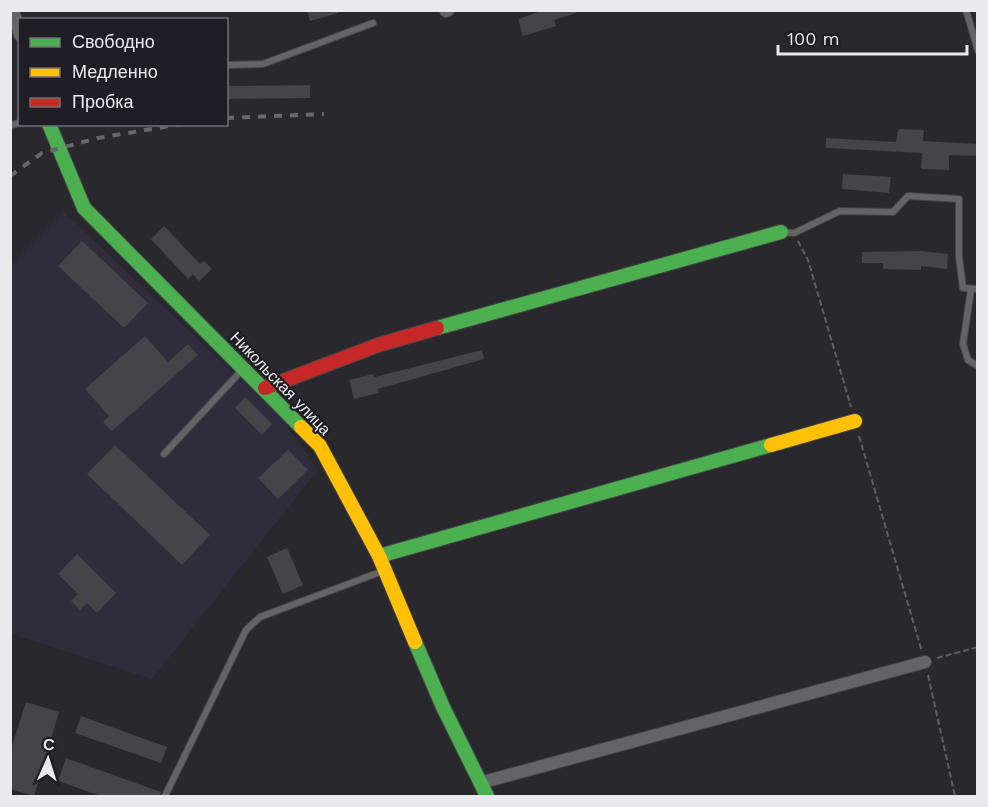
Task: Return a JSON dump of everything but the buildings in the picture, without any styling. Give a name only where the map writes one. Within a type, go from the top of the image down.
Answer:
[{"type":"street","points":[[13,10],[18,28]]},
{"type":"street","name":"Никольская улица","points":[[50,126],[84,208],[320,446],[379,556],[443,707],[487,796]]},
{"type":"street","points":[[265,388],[378,345],[788,232]]},
{"type":"street","points":[[379,556],[855,421]]},
{"type":"street","points":[[480,783],[925,662]]},
{"type":"lane","points":[[966,10],[978,51]]},
{"type":"lane","points":[[228,65],[263,64],[374,23]]},
{"type":"lane","points":[[788,232],[840,211],[893,212],[908,196],[959,199],[959,257],[963,288],[974,289],[963,344],[968,360],[978,366]]},
{"type":"lane","points":[[164,454],[244,367]]},
{"type":"lane","points":[[165,796],[246,630],[260,617],[385,570]]},
{"type":"path","points":[[788,232],[808,260],[925,662],[955,796]]},
{"type":"path","points":[[925,662],[978,647]]},
{"type":"shaded area","points":[[64,212],[285,422],[318,470],[152,679],[11,634],[10,266]]},
{"type":"railway","points":[[228,118],[324,114]]},
{"type":"railway","points":[[10,176],[42,153],[98,138],[170,126]]},
{"type":"traffic: fast","points":[[50,126],[84,208],[301,427]]},
{"type":"traffic: fast","points":[[437,328],[781,232]]},
{"type":"traffic: fast","points":[[379,556],[771,445]]},
{"type":"traffic: fast","points":[[415,642],[443,707],[487,796]]},
{"type":"traffic: slow","points":[[771,445],[855,421]]},
{"type":"traffic: slow","points":[[301,427],[320,446],[379,556],[415,642]]},
{"type":"traffic: jam","points":[[265,388],[378,345],[437,328]]}]
